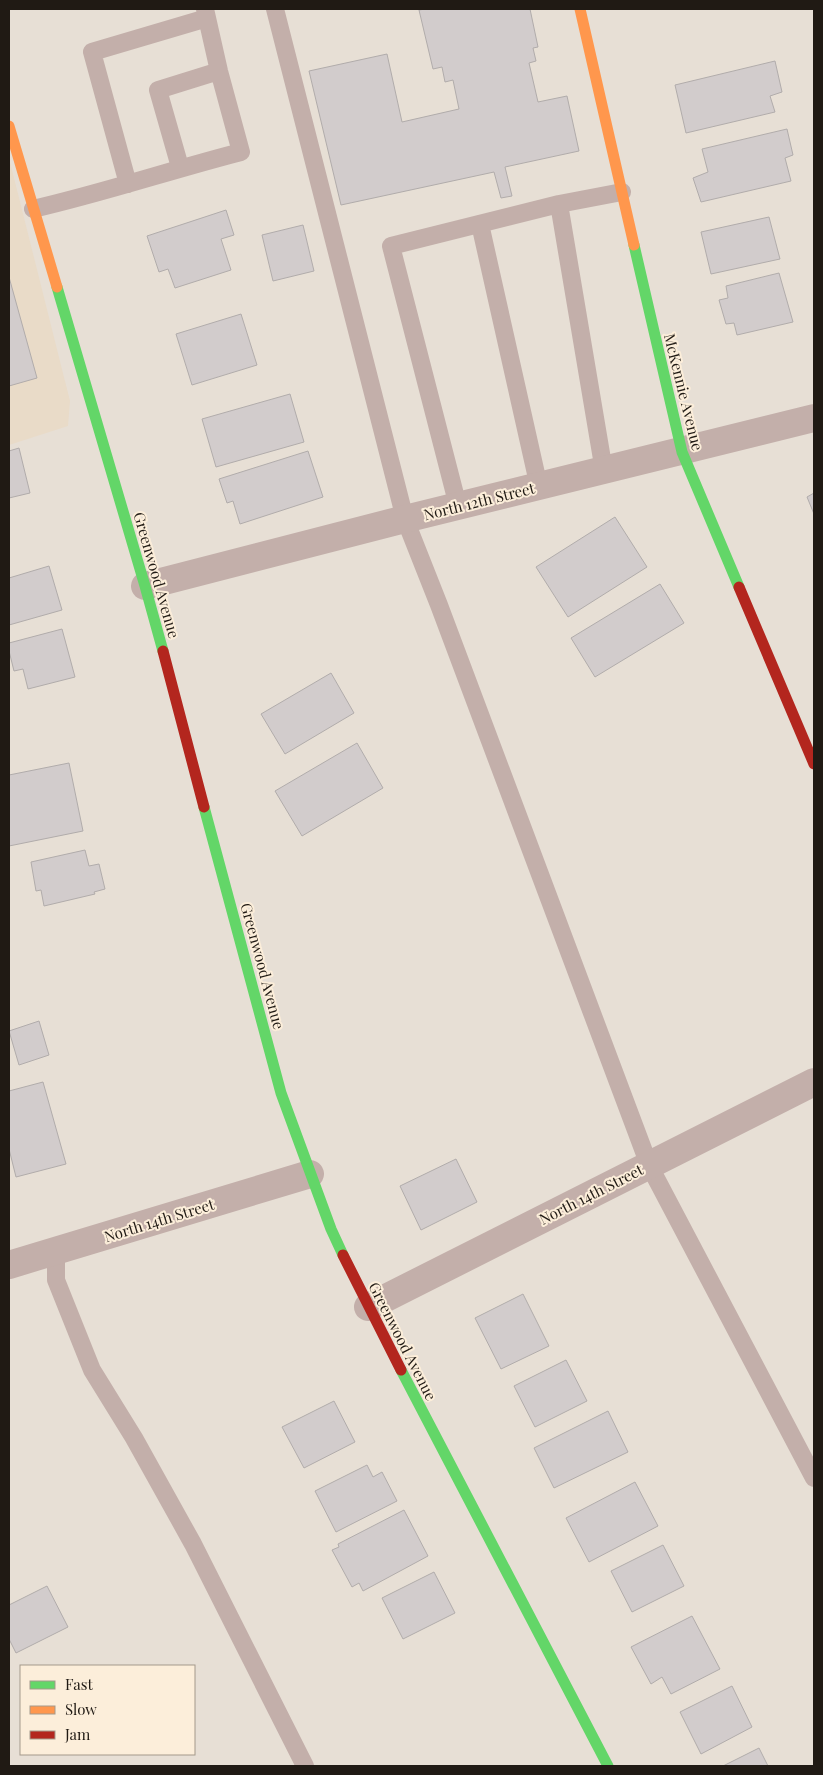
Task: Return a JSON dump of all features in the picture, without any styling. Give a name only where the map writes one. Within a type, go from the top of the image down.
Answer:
[{"type":"street","name":"McKennie Avenue","points":[[580,9],[682,452],[814,764]]},
{"type":"street","name":"Greenwood Avenue","points":[[10,134],[145,586],[281,1093],[310,1174],[331,1229],[368,1307],[608,1766]]},
{"type":"street","name":"North 12th Street","points":[[145,586],[405,519],[814,418]]},
{"type":"street","name":"North 14th Street","points":[[368,1307],[814,1082]]},
{"type":"street","name":"North 14th Street","points":[[9,1265],[310,1174]]},
{"type":"lane","points":[[275,9],[405,519],[450,632],[649,1165],[814,1478]]},
{"type":"lane","points":[[33,210],[128,184],[180,167],[241,152],[206,13],[92,52],[128,184]]},
{"type":"lane","points":[[180,167],[158,90],[219,70]]},
{"type":"lane","points":[[458,506],[391,246],[560,204],[622,192]]},
{"type":"lane","points":[[560,204],[604,471]]},
{"type":"lane","points":[[480,224],[539,487]]},
{"type":"lane","points":[[56,1251],[56,1280],[92,1370],[134,1438],[193,1544],[305,1766]]},
{"type":"shaded area","points":[[9,158],[70,401],[68,426],[9,445]]},
{"type":"building","points":[[530,9],[538,47],[533,48],[536,61],[529,63],[538,102],[567,96],[579,151],[505,167],[512,196],[501,198],[494,172],[341,205],[309,71],[387,54],[402,122],[459,109],[453,80],[445,82],[442,67],[433,69],[419,10]]},
{"type":"building","points":[[775,61],[782,92],[770,96],[775,112],[686,133],[675,85]]},
{"type":"building","points":[[787,129],[793,155],[785,158],[791,181],[701,202],[693,178],[708,172],[702,149]]},
{"type":"building","points":[[226,210],[234,235],[221,239],[231,270],[175,288],[168,269],[159,272],[147,236]]},
{"type":"building","points":[[769,217],[780,259],[711,274],[701,232]]},
{"type":"building","points":[[303,225],[314,271],[273,281],[262,235]]},
{"type":"building","points":[[779,273],[793,322],[737,335],[734,323],[726,324],[719,300],[728,298],[726,286]]},
{"type":"building","points":[[9,277],[37,378],[9,386]]},
{"type":"building","points":[[241,314],[257,365],[192,385],[176,334]]},
{"type":"building","points":[[290,394],[304,442],[216,467],[202,419]]},
{"type":"building","points":[[19,448],[30,493],[9,498],[9,451]]},
{"type":"building","points":[[308,451],[323,497],[240,524],[233,501],[227,503],[219,479]]},
{"type":"building","points":[[814,493],[814,514],[807,497]]},
{"type":"building","points":[[615,517],[647,567],[568,617],[536,567]]},
{"type":"building","points":[[49,566],[62,610],[9,625],[9,578]]},
{"type":"building","points":[[660,584],[684,623],[595,677],[571,638]]},
{"type":"building","points":[[62,629],[75,677],[28,689],[23,669],[14,671],[9,643]]},
{"type":"building","points":[[331,673],[354,713],[285,754],[261,714]]},
{"type":"building","points":[[357,743],[383,788],[302,836],[275,791]]},
{"type":"building","points":[[69,763],[83,831],[9,846],[9,775]]},
{"type":"building","points":[[85,850],[89,866],[99,864],[105,889],[94,892],[95,894],[44,906],[41,890],[36,891],[31,862]]},
{"type":"building","points":[[39,1021],[49,1055],[19,1065],[9,1031]]},
{"type":"building","points":[[43,1082],[66,1164],[16,1177],[9,1149],[9,1091]]},
{"type":"building","points":[[456,1159],[477,1202],[421,1230],[400,1186]]},
{"type":"building","points":[[523,1294],[549,1346],[501,1369],[475,1318]]},
{"type":"building","points":[[566,1360],[587,1401],[535,1427],[514,1386]]},
{"type":"building","points":[[334,1401],[355,1442],[304,1468],[282,1427]]},
{"type":"building","points":[[608,1411],[628,1452],[554,1488],[534,1448]]},
{"type":"building","points":[[367,1465],[373,1477],[382,1472],[397,1501],[336,1532],[315,1491]]},
{"type":"building","points":[[635,1482],[658,1526],[589,1562],[566,1518]]},
{"type":"building","points":[[404,1510],[428,1556],[363,1591],[359,1583],[352,1587],[332,1550],[339,1547],[338,1544]]},
{"type":"building","points":[[663,1545],[684,1586],[632,1612],[611,1571]]},
{"type":"building","points":[[434,1572],[455,1613],[403,1639],[382,1598]]},
{"type":"building","points":[[47,1586],[68,1627],[16,1653],[9,1639],[9,1605]]},
{"type":"building","points":[[692,1616],[720,1669],[671,1694],[662,1677],[651,1684],[631,1647]]},
{"type":"building","points":[[732,1686],[752,1727],[701,1754],[680,1712]]},
{"type":"building","points":[[759,1748],[768,1766],[723,1766]]},
{"type":"traffic: fast","points":[[634,245],[682,452],[739,587]]},
{"type":"traffic: fast","points":[[57,287],[163,651]]},
{"type":"traffic: fast","points":[[204,807],[281,1093],[331,1229],[343,1255]]},
{"type":"traffic: fast","points":[[401,1370],[608,1766]]},
{"type":"traffic: slow","points":[[580,9],[634,245]]},
{"type":"traffic: slow","points":[[9,126],[57,287]]},
{"type":"traffic: jam","points":[[739,587],[814,764]]},
{"type":"traffic: jam","points":[[163,651],[204,807]]},
{"type":"traffic: jam","points":[[343,1255],[401,1370]]}]
